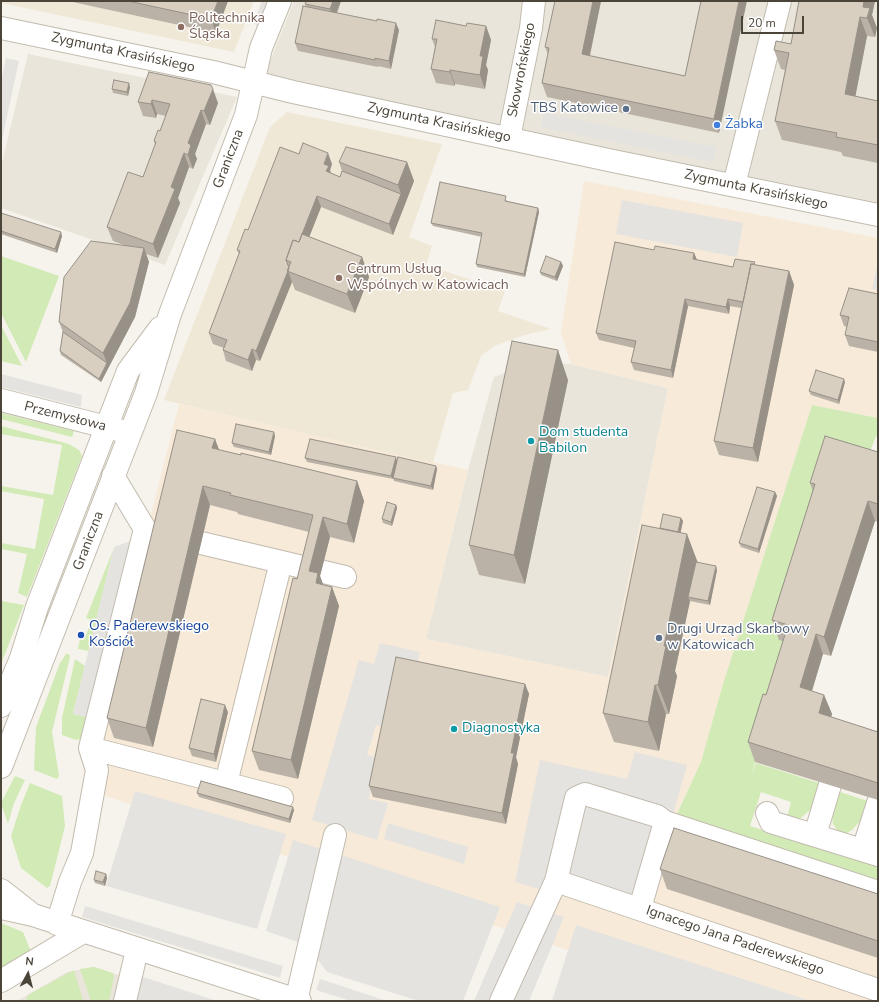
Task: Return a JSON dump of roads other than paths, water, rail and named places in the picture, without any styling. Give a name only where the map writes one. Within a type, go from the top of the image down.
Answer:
[{"type":"street","name":"Graniczna","points":[[1,767],[146,393],[170,314],[246,115],[261,48],[280,1]]},
{"type":"street","name":"Skowrońskiego","points":[[509,138],[531,28],[534,1]]},
{"type":"street","points":[[734,185],[780,1]]},
{"type":"street","name":"Zygmunta Krasińskiego","points":[[1,29],[509,138],[878,215]]},
{"type":"street","name":"Graniczna","points":[[1,706],[21,658],[37,607],[108,427],[128,371],[170,314]]},
{"type":"street","name":"Przemysłowa","points":[[1,400],[130,433]]},
{"type":"street","points":[[57,924],[70,882],[82,853],[97,770],[90,748],[154,532],[113,476]]},
{"type":"street","points":[[201,543],[345,577]]},
{"type":"street","points":[[226,783],[281,562]]},
{"type":"street","points":[[90,748],[282,798]]},
{"type":"street","points":[[815,836],[830,785]]},
{"type":"street","points":[[501,1001],[556,881],[576,798],[584,794],[657,816],[665,822],[878,892]]},
{"type":"street","points":[[767,813],[771,822],[870,853],[878,803]]},
{"type":"street","name":"Ignacego Jana Paderewskiego","points":[[665,822],[640,908],[878,990]]},
{"type":"street","points":[[1,908],[33,915],[297,1001],[335,835]]},
{"type":"street","points":[[556,881],[640,908]]},
{"type":"street","points":[[1,890],[33,915]]},
{"type":"street","points":[[1,981],[83,932]]},
{"type":"street","points":[[125,1001],[137,950]]},
{"type":"place","name":"Politechnika Śląska","points":[[181,27]]},
{"type":"place","name":"TBS Katowice","points":[[626,109]]},
{"type":"place","name":"Żabka","points":[[717,125]]},
{"type":"place","name":"Centrum Usług Wspólnych w Katowicach","points":[[339,278]]},
{"type":"place","name":"Dom studenta Babilon","points":[[531,441]]},
{"type":"place","name":"Os. Paderewskiego Kościół","points":[[81,635]]},
{"type":"place","name":"Drugi Urząd Skarbowy w Katowicach","points":[[659,638]]},
{"type":"place","name":"Diagnostyka","points":[[454,729]]}]
